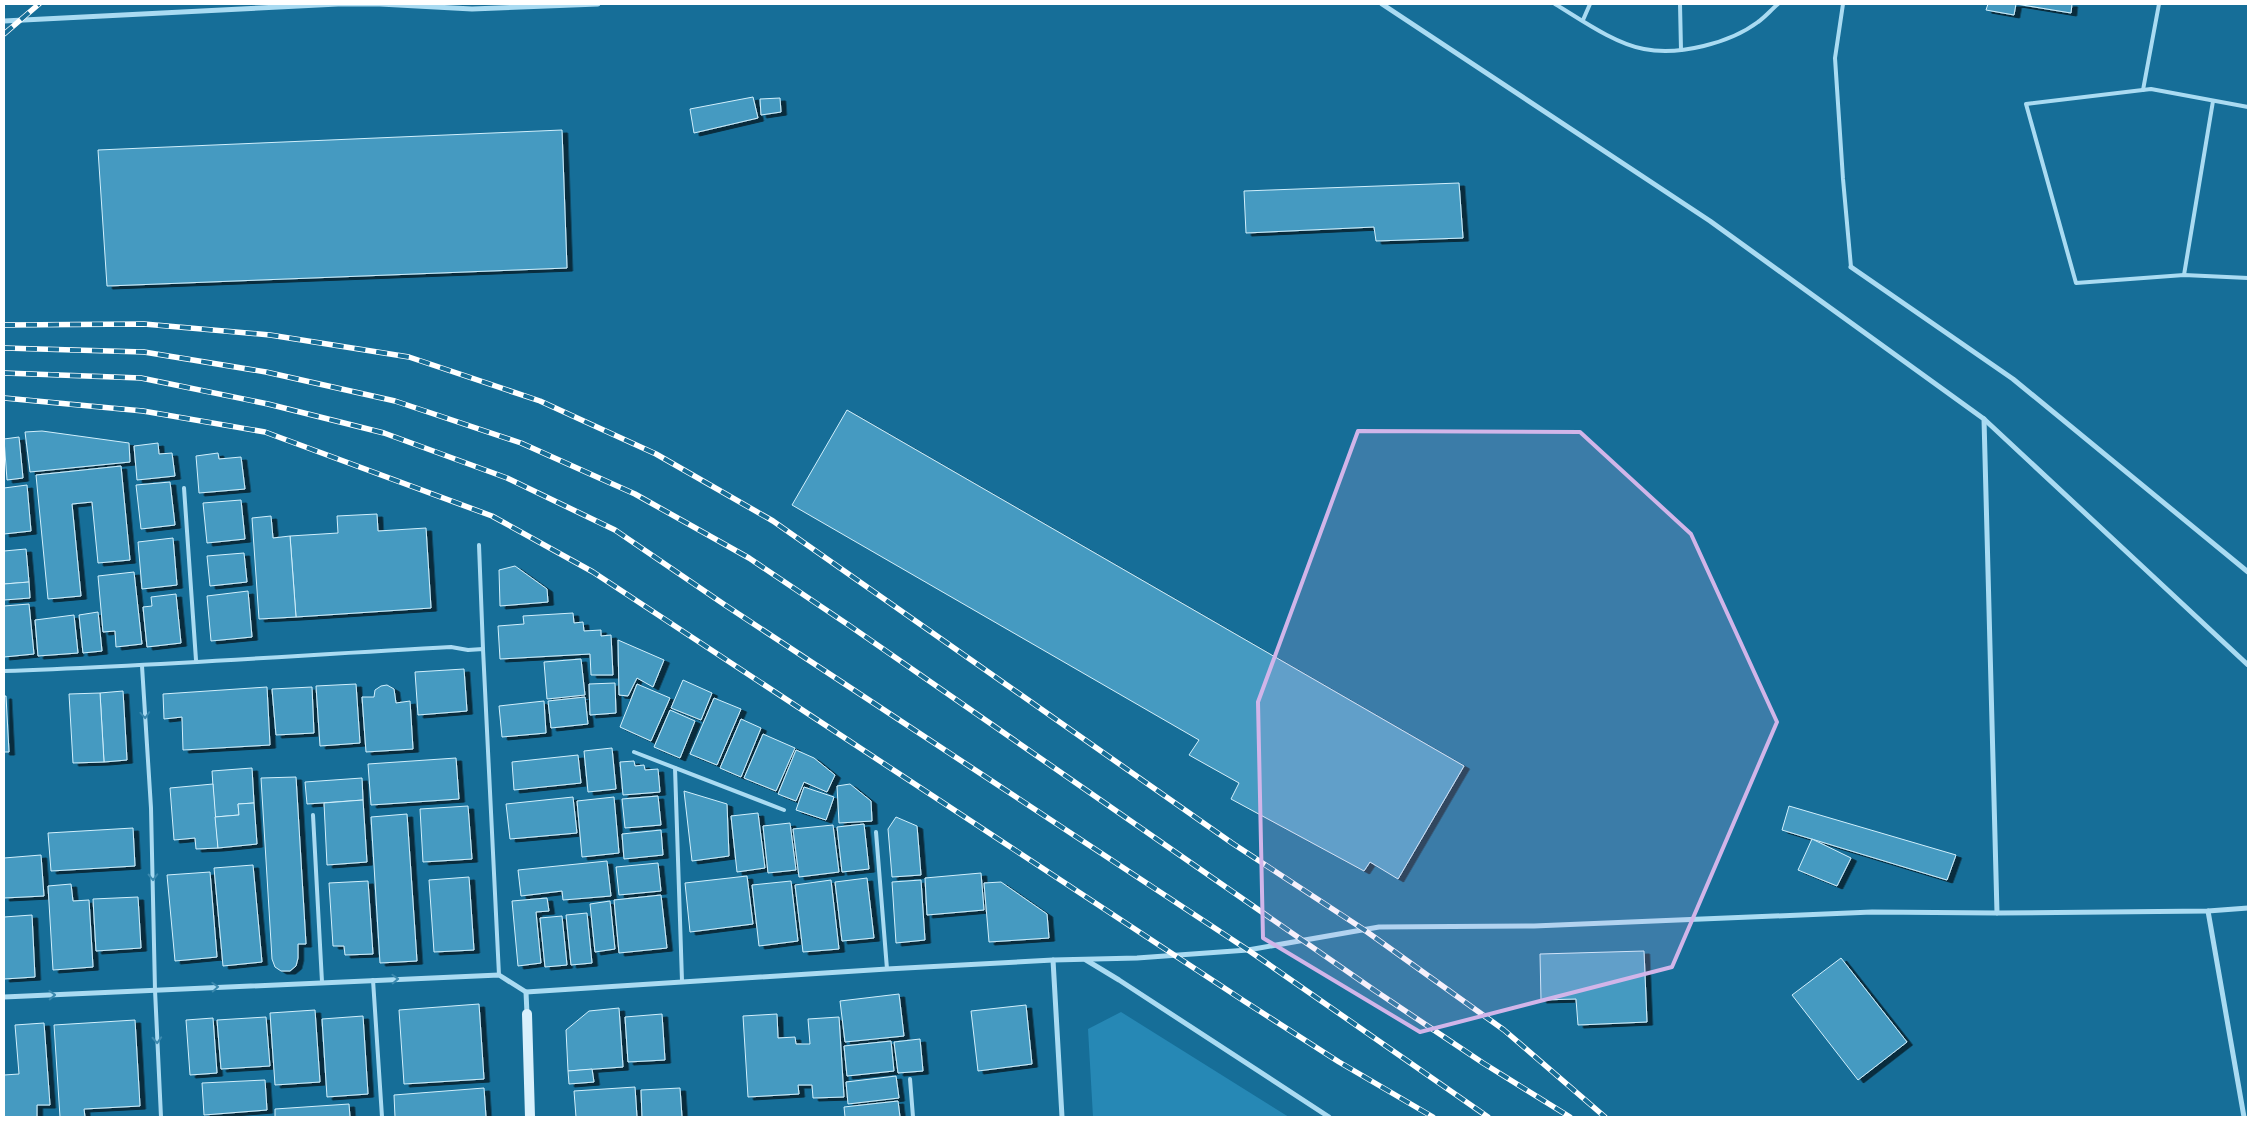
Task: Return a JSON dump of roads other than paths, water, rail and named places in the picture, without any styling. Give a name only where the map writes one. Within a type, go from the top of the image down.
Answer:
[{"type":"street","points":[[4,21],[338,4],[454,6],[598,4]]},
{"type":"street","points":[[1382,4],[1710,222],[1984,419],[2248,664]]},
{"type":"street","points":[[1851,266],[2013,379],[2247,569]]},
{"type":"street","points":[[1984,419],[1997,913]]},
{"type":"street","points":[[4,997],[499,975],[526,992],[888,969],[1053,960],[1137,958],[1248,950],[1379,927],[1534,926],[1872,912],[1997,913],[2248,908]]},
{"type":"street","points":[[2208,910],[2244,1117]]},
{"type":"street","points":[[1053,960],[1062,1117]]},
{"type":"street","points":[[1085,960],[1119,980],[1329,1117]]},
{"type":"street","points":[[526,992],[530,1117]]},
{"type":"lane","points":[[1555,4],[1617,39],[1644,50],[1681,50],[1723,41],[1757,23],[1778,4]]},
{"type":"lane","points":[[1583,20],[1590,4]]},
{"type":"lane","points":[[1680,4],[1681,50]]},
{"type":"lane","points":[[1843,4],[1834,58],[1842,179],[1851,266]]},
{"type":"lane","points":[[2143,90],[2158,4]]},
{"type":"lane","points":[[2248,107],[2151,89],[2026,104],[2076,283],[2184,275],[2248,278]]},
{"type":"lane","points":[[2184,275],[2213,100]]},
{"type":"lane","points":[[184,488],[196,660]]},
{"type":"lane","points":[[479,545],[499,975]]},
{"type":"lane","points":[[4,671],[142,666],[196,660],[451,647],[468,650],[483,649]]},
{"type":"lane","points":[[142,666],[151,808],[155,990],[161,1117]]},
{"type":"lane","points":[[634,752],[784,810]]},
{"type":"lane","points":[[675,768],[682,981]]},
{"type":"lane","points":[[313,815],[322,982]]},
{"type":"lane","points":[[876,832],[888,969]]},
{"type":"lane","points":[[373,980],[382,1117]]},
{"type":"lane","points":[[910,1079],[913,1117]]},
{"type":"railway","points":[[4,34],[39,4]]},
{"type":"railway","points":[[4,325],[144,324],[270,335],[409,357],[540,401],[656,454],[773,521],[1232,843],[1363,929],[1504,1030],[1605,1117]]},
{"type":"railway","points":[[4,348],[144,352],[266,372],[395,401],[521,443],[635,494],[749,558],[1374,990],[1483,1063],[1570,1117]]},
{"type":"railway","points":[[4,373],[141,378],[268,404],[384,433],[507,478],[615,530],[725,605],[1248,950],[1488,1117]]},
{"type":"railway","points":[[4,398],[143,411],[265,432],[492,516],[593,572],[1244,1001],[1339,1062],[1433,1117]]}]
